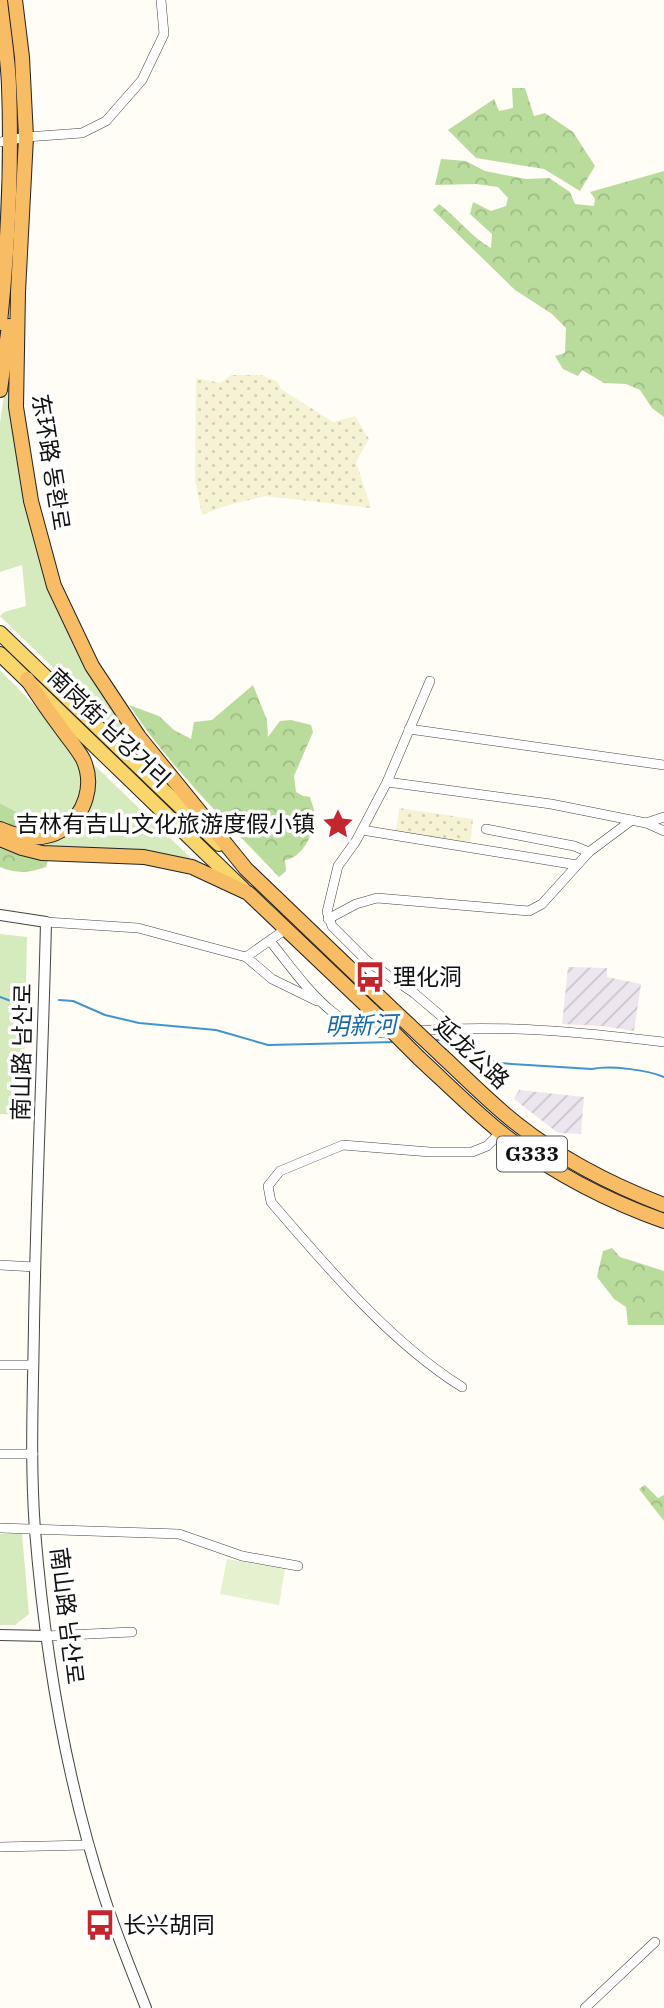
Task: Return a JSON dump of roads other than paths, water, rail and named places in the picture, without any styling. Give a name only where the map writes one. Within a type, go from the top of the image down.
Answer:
[{"type":"highway","points":[[0,204],[9,86],[1,0]]},
{"type":"highway","name":"东环路 동환로","points":[[15,0],[22,57],[26,137],[18,292],[16,407],[31,501],[54,586],[92,666],[139,737],[246,869]]},
{"type":"highway","points":[[0,323],[7,258],[4,142]]},
{"type":"highway","points":[[0,390],[10,320],[18,292]]},
{"type":"highway","points":[[0,829],[25,838],[38,838],[60,831],[74,821],[80,812],[87,790],[83,760],[27,679]]},
{"type":"highway","name":"G333","points":[[0,839],[42,853],[125,855],[175,862],[192,867],[247,893]]},
{"type":"highway","name":"延龙公路","points":[[246,869],[490,1101],[536,1137],[616,1185],[664,1205]]},
{"type":"highway","name":"延龙公路","points":[[247,893],[419,1058],[501,1132],[573,1181],[613,1201],[664,1221]]},
{"type":"main road","name":"南岗街 남강거리","points":[[0,633],[246,869]]},
{"type":"main road","name":"南岗街 남강거리","points":[[0,653],[247,893]]},
{"type":"street","points":[[4,142],[26,137],[82,134],[106,121],[142,80],[164,34],[161,0]]},
{"type":"street","points":[[430,681],[387,782],[362,830],[338,866],[327,912],[328,919],[338,933],[367,961],[432,1007],[443,1021],[443,1029]]},
{"type":"street","points":[[409,729],[664,765]]},
{"type":"street","points":[[387,782],[551,804],[646,823],[664,831]]},
{"type":"street","points":[[646,823],[664,817]]},
{"type":"street","points":[[328,919],[356,904],[377,898],[529,911],[542,904],[589,852],[632,820]]},
{"type":"street","points":[[486,829],[574,846],[589,852]]},
{"type":"street","points":[[362,830],[577,865]]},
{"type":"street","points":[[0,915],[46,922],[138,928],[246,957],[272,979],[322,1004]]},
{"type":"street","name":"南山路 남산로","points":[[46,922],[33,1365],[35,1528],[46,1636],[61,1730],[105,1899],[146,2008]]},
{"type":"street","points":[[246,957],[286,929]]},
{"type":"street","points":[[270,941],[322,1004],[336,1016],[365,1031],[377,1034],[443,1029],[565,1031],[664,1040]]},
{"type":"street","points":[[355,973],[367,961]]},
{"type":"street","points":[[462,1387],[385,1326],[271,1202],[268,1186],[281,1171],[343,1146],[472,1152],[487,1146],[501,1132]]},
{"type":"street","points":[[0,1265],[35,1266]]},
{"type":"street","points":[[0,1365],[33,1365]]},
{"type":"street","points":[[0,1454],[33,1454]]},
{"type":"street","points":[[0,1528],[179,1534],[242,1556],[298,1566]]},
{"type":"street","points":[[0,1635],[132,1632]]},
{"type":"street","points":[[0,1847],[89,1845]]},
{"type":"street","points":[[584,2008],[655,1942]]},
{"type":"waterway","name":"明新河","points":[[0,997],[11,1001],[25,1000]]},
{"type":"waterway","name":"明新河","points":[[59,1000],[73,1001],[105,1015],[139,1023],[216,1030],[268,1045],[394,1042]]},
{"type":"waterway","name":"明新河","points":[[435,1040],[456,1042],[498,1063],[618,1068],[664,1077]]},
{"type":"place","name":"吉林有吉山文化旅游度假小镇","points":[[338,824]]},
{"type":"place","name":"理化洞","points":[[370,977]]},
{"type":"place","name":"长兴胡同","points":[[100,1925]]}]
